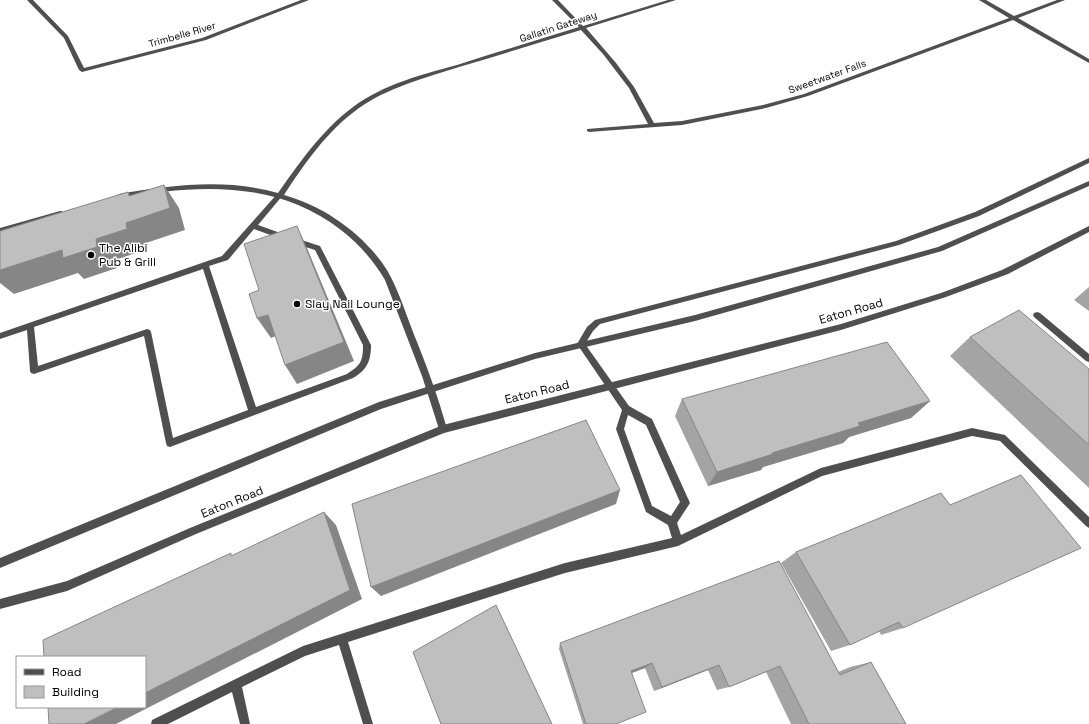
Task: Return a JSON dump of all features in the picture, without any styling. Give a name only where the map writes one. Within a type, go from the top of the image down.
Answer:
[{"type":"street","name":"Trimbelle River","points":[[30,0],[66,37],[82,70],[204,39],[306,0]]},
{"type":"street","points":[[285,0],[291,5]]},
{"type":"street","points":[[555,0],[596,40],[633,89],[652,126]]},
{"type":"street","name":"Gallatin Gateway","points":[[0,336],[225,258],[280,195],[302,163],[330,130],[350,111],[374,96],[399,84],[673,0]]},
{"type":"street","points":[[982,0],[1089,61]]},
{"type":"street","name":"Sweetwater Falls","points":[[589,130],[690,122],[764,107],[806,95],[1062,0]]},
{"type":"street","points":[[581,344],[590,329],[598,322],[897,243],[977,214],[1089,160]]},
{"type":"street","points":[[0,563],[379,406],[431,388],[535,356],[695,318],[940,249],[1089,183]]},
{"type":"street","points":[[109,198],[152,189],[187,186],[231,187],[271,192],[299,201],[329,216],[360,240],[381,267],[395,294],[431,388],[443,429]]},
{"type":"street","points":[[0,232],[66,211]]},
{"type":"street","points":[[30,325],[34,371],[146,332],[170,443],[350,376],[361,369],[368,358],[367,345],[318,248],[253,226]]},
{"type":"street","name":"Eaton Road","points":[[0,604],[67,586],[192,531],[443,429],[841,327],[943,295],[1005,272],[1089,229]]},
{"type":"street","points":[[205,264],[253,412]]},
{"type":"street","points":[[1037,315],[1089,359]]},
{"type":"street","points":[[581,344],[626,409],[649,422],[686,503],[672,522]]},
{"type":"street","points":[[626,409],[620,429],[649,510],[672,522],[678,541]]},
{"type":"street","points":[[156,724],[303,651],[565,568],[678,541],[821,472],[972,432],[1002,438],[1089,523]]},
{"type":"street","points":[[342,638],[368,724]]},
{"type":"street","points":[[236,684],[245,724]]},
{"type":"building","points":[[164,185],[170,208],[126,223],[127,229],[96,239],[97,247],[63,258],[62,250],[0,270],[0,231],[128,192],[129,196]]},
{"type":"building","points":[[297,226],[344,342],[285,365],[268,315],[257,318],[249,294],[259,290],[244,244]]},
{"type":"building","points":[[1019,310],[1089,369],[1089,445],[970,337]]},
{"type":"building","points":[[887,342],[930,401],[858,423],[860,426],[772,453],[773,454],[717,472],[682,399]]},
{"type":"building","points":[[586,420],[620,490],[371,587],[352,504]]},
{"type":"building","points":[[1021,475],[1081,548],[903,628],[899,622],[850,645],[796,552],[941,493],[950,505]]},
{"type":"building","points":[[324,512],[350,590],[146,692],[146,656],[44,656],[43,640],[231,553],[231,556]]},
{"type":"building","points":[[779,561],[840,675],[871,662],[906,724],[809,724],[780,666],[729,687],[719,665],[662,687],[652,663],[631,671],[646,712],[616,724],[586,724],[560,643]]},
{"type":"building","points":[[496,605],[552,724],[441,724],[413,652]]},
{"type":"building","points":[[48,708],[116,708],[84,724],[49,724]]},
{"type":"place","name":"The Alibi Pub & Grill","points":[[91,255]]},
{"type":"place","name":"Slay Nail Lounge","points":[[297,304]]}]
